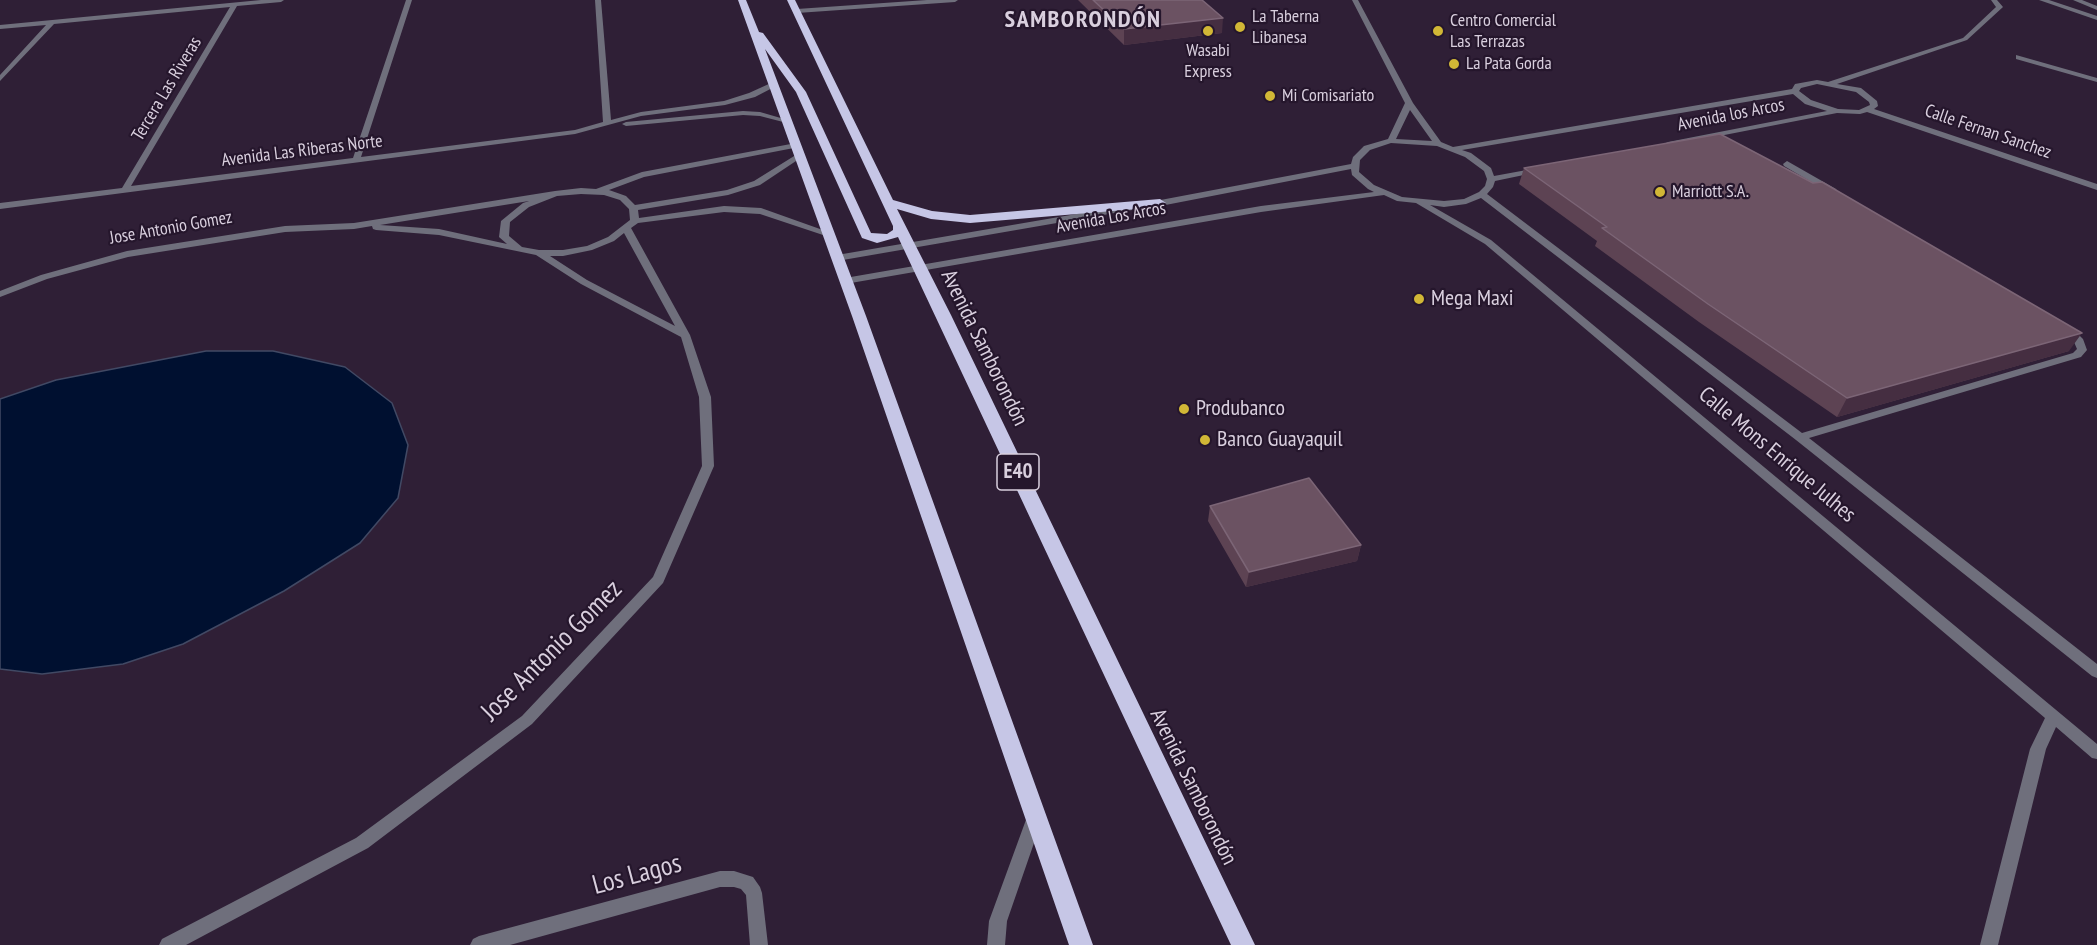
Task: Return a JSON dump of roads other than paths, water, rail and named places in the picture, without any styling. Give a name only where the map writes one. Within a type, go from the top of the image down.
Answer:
[{"type":"highway","points":[[741,0],[829,234],[1081,945]]},
{"type":"highway","name":"Avenida Samborondón","points":[[794,6],[1243,945]]},
{"type":"highway","points":[[748,17],[801,92],[866,235],[877,239],[891,237],[900,231],[899,226]]},
{"type":"highway","points":[[889,203],[931,215],[970,219],[1160,203]]},
{"type":"street","points":[[0,27],[281,0]]},
{"type":"street","points":[[356,161],[408,0]]},
{"type":"street","points":[[598,0],[607,124]]},
{"type":"street","points":[[794,6],[955,0]]},
{"type":"street","points":[[1355,0],[1409,103],[1438,144]]},
{"type":"street","points":[[1831,83],[1965,39],[2001,7],[1994,0]]},
{"type":"street","points":[[2042,0],[2097,18]]},
{"type":"street","points":[[2076,0],[2097,8]]},
{"type":"street","name":"Tercera Las Riveras","points":[[125,190],[235,4]]},
{"type":"street","points":[[0,79],[52,22]]},
{"type":"street","points":[[2019,57],[2097,80]]},
{"type":"street","name":"Avenida los Arcos","points":[[1453,149],[1795,91],[1798,86],[1805,83],[1831,83]]},
{"type":"street","points":[[1795,91],[1808,102],[1837,111],[1869,110],[1874,106],[1873,101],[1867,95],[1831,83]]},
{"type":"street","name":"Avenida Las Riberas Norte","points":[[0,206],[575,132],[641,114],[725,103],[752,95],[774,85]]},
{"type":"street","points":[[1391,141],[1409,103]]},
{"type":"street","name":"Calle Fernan Sanchez","points":[[1869,110],[2097,187]]},
{"type":"street","name":"Avenida los Arcos","points":[[1662,145],[1837,111]]},
{"type":"street","name":"Avenida Las Riberas Norte","points":[[607,124],[643,123],[743,113],[787,121]]},
{"type":"street","points":[[1391,141],[1438,144],[1453,149],[1480,162],[1491,179],[1489,187],[1482,194],[1466,201],[1420,203],[1383,193],[1361,181],[1355,173],[1356,159],[1368,148],[1391,141]]},
{"type":"street","points":[[519,249],[504,237],[506,221],[525,205],[555,195],[596,191],[642,176],[797,150]]},
{"type":"street","points":[[633,208],[728,192],[758,183],[797,150]]},
{"type":"street","points":[[1787,164],[1847,199]]},
{"type":"street","name":"Avenida Los Arcos","points":[[845,281],[921,268],[1251,199],[1355,166]]},
{"type":"street","points":[[1491,179],[1546,168]]},
{"type":"street","points":[[596,191],[623,198],[633,208]]},
{"type":"street","name":"Avenida Los Arcos","points":[[837,258],[1160,203],[1383,193]]},
{"type":"street","name":"Calle Mons Enrique Julhes","points":[[1482,194],[1800,437],[2097,672]]},
{"type":"street","name":"Jose Antonio Gomez","points":[[0,294],[44,277],[127,254],[285,229],[354,226],[555,195]]},
{"type":"street","name":"Calle Mons Enrique Julhes","points":[[1420,203],[1488,242],[2097,753]]},
{"type":"street","points":[[631,224],[633,208]]},
{"type":"street","points":[[538,254],[563,253],[589,248],[611,239],[631,224],[724,209],[761,211],[829,234]]},
{"type":"street","name":"Jose Antonio Gomez","points":[[168,945],[372,836],[527,720],[658,580],[708,466],[705,397],[685,335],[631,224]]},
{"type":"street","name":"Jose Antonio Gomez","points":[[354,226],[439,232],[538,254]]},
{"type":"street","points":[[538,254],[584,282],[685,335]]},
{"type":"street","points":[[1800,437],[2077,355],[2082,350],[2079,341],[2058,323]]},
{"type":"street","points":[[1989,945],[2038,749],[2053,717]]},
{"type":"street","points":[[996,945],[998,921],[1035,816]]},
{"type":"street","name":"Los Lagos","points":[[480,945],[720,879],[734,879],[747,883],[754,893],[759,945]]},
{"type":"water","points":[[206,351],[273,351],[345,367],[392,403],[408,445],[398,498],[360,543],[284,591],[183,644],[123,664],[42,674],[0,669],[0,399],[56,380]]},
{"type":"place","name":"La Taberna Libanesa","points":[[1240,27]]},
{"type":"place","name":"Wasabi Express","points":[[1208,31]]},
{"type":"place","name":"Centro Comercial Las Terrazas","points":[[1438,31]]},
{"type":"place","name":"La Pata Gorda","points":[[1454,64]]},
{"type":"place","name":"Mi Comisariato","points":[[1270,96]]},
{"type":"place","name":"Marriott S.A.","points":[[1660,192]]},
{"type":"place","name":"Mega Maxi","points":[[1419,299]]},
{"type":"place","name":"Produbanco","points":[[1184,409]]},
{"type":"place","name":"Banco Guayaquil","points":[[1205,440]]},
{"type":"district","name":"SAMBORONDÓN","points":[[1083,20]]}]
